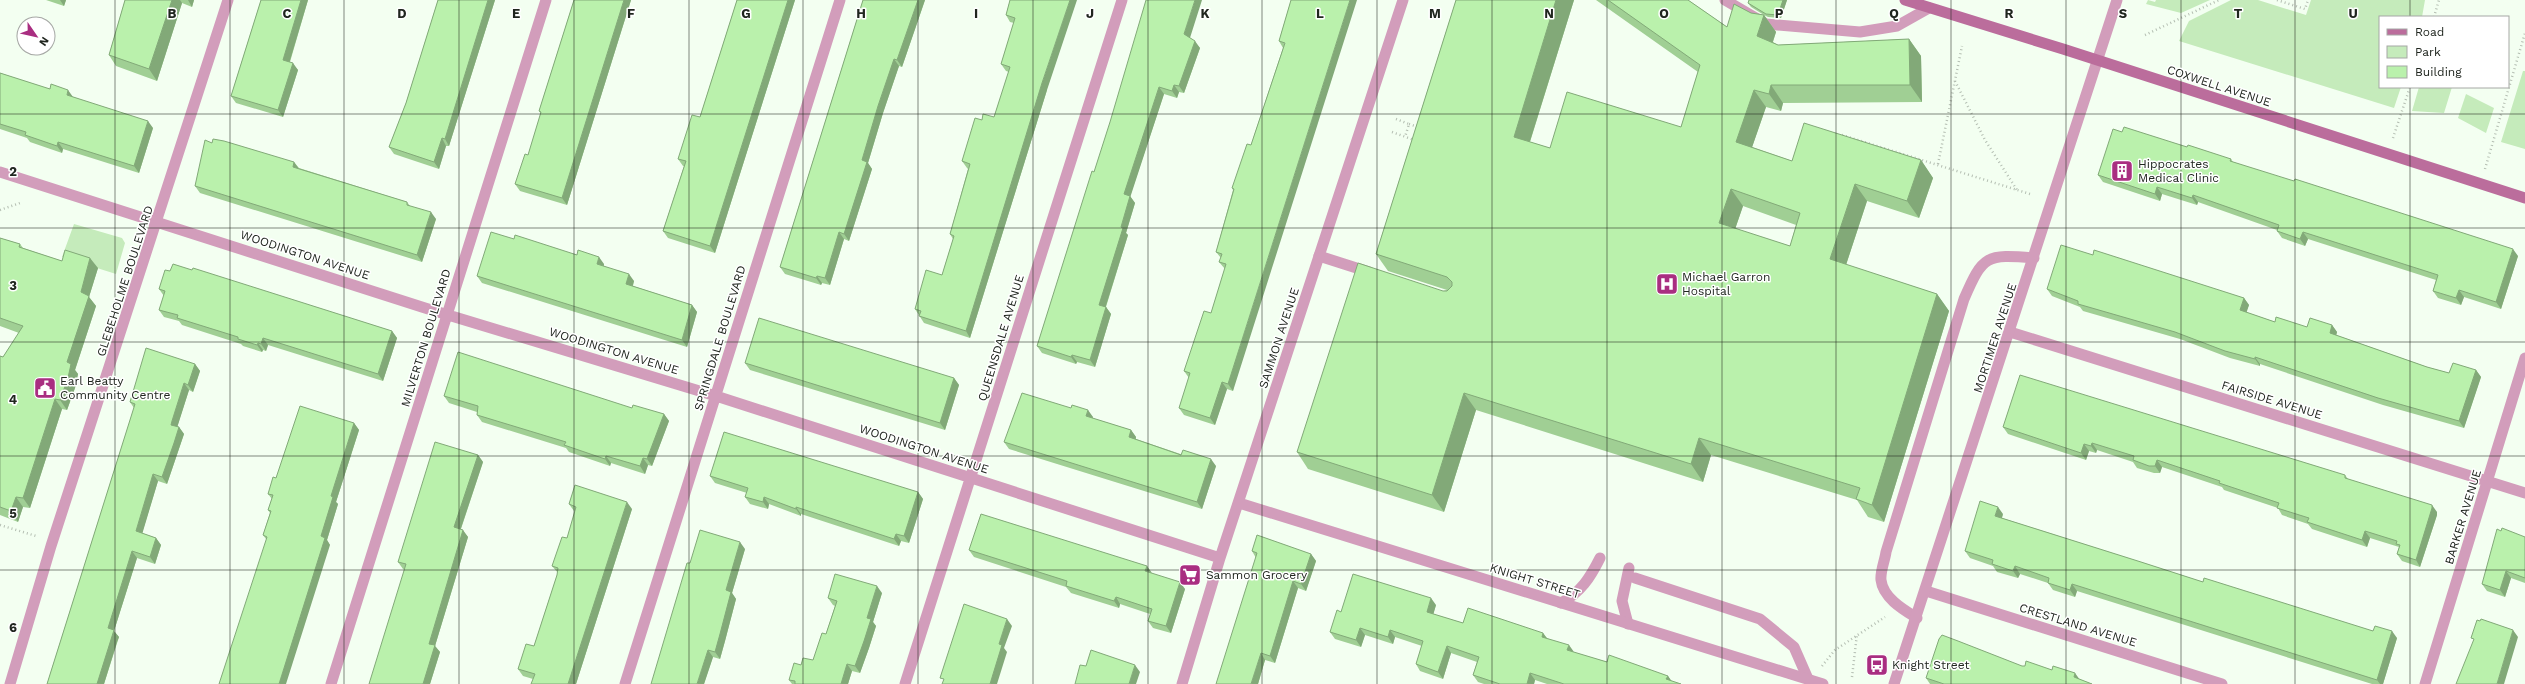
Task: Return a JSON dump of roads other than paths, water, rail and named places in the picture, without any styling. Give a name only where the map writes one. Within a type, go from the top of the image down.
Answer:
[{"type":"main road","name":"COXWELL AVENUE","points":[[1905,0],[2097,60],[2525,198]]},
{"type":"street","name":"GLEBEHOLME BOULEVARD","points":[[10,684],[51,546],[158,221],[228,0]]},
{"type":"street","name":"MILVERTON BOULEVARD","points":[[331,684],[546,0]]},
{"type":"street","name":"SPRINGDALE BOULEVARD","points":[[625,684],[840,0]]},
{"type":"street","name":"QUEENSDALE AVENUE","points":[[905,684],[1122,0]]},
{"type":"street","name":"SAMMON AVENUE","points":[[1182,684],[1220,558],[1403,0]]},
{"type":"street","points":[[1725,0],[1766,24],[1860,32],[1897,26],[1929,8]]},
{"type":"street","name":"MORTIMER AVENUE","points":[[1894,684],[1926,591],[2117,0]]},
{"type":"street","name":"WOODINGTON AVENUE","points":[[0,172],[158,221],[447,315],[716,396],[1220,558]]},
{"type":"street","points":[[1319,256],[1383,277]]},
{"type":"street","points":[[1917,618],[1900,607],[1884,590],[1881,579],[1886,552],[1964,299],[1977,268],[1989,259],[2011,256],[2034,258]]},
{"type":"street","name":"FAIRSIDE AVENUE","points":[[2010,332],[2525,493]]},
{"type":"street","name":"BARKER AVENUE","points":[[2425,684],[2525,358]]},
{"type":"street","name":"KNIGHT STREET","points":[[1239,503],[1823,684]]},
{"type":"street","points":[[1561,603],[1571,598],[1587,583],[1600,558]]},
{"type":"street","points":[[1628,624],[1622,601],[1629,568]]},
{"type":"street","points":[[1635,578],[1760,619],[1794,648],[1808,679]]},
{"type":"street","name":"CRESTLAND AVENUE","points":[[1926,591],[2222,684]]},
{"type":"place","name":"Hippocrates Medical Clinic","points":[[2122,171]]},
{"type":"place","name":"Michael Garron Hospital","points":[[1667,284]]},
{"type":"place","name":"Earl Beatty Community Centre","points":[[45,388]]},
{"type":"place","name":"Sammon Grocery","points":[[1190,575]]},
{"type":"place","name":"Knight Street","points":[[1877,665]]}]
